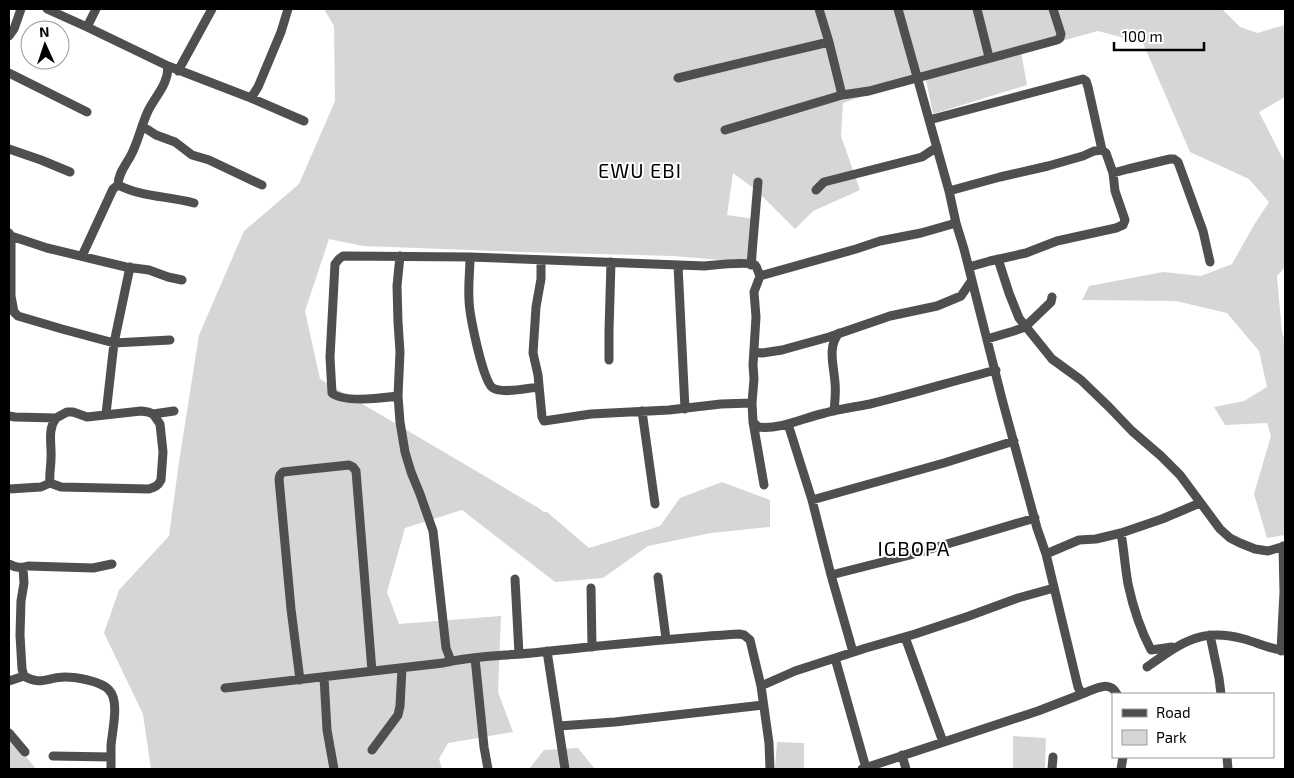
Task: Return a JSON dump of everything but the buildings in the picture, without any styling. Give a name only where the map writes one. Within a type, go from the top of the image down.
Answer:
[{"type":"street","points":[[9,36],[14,29],[21,9]]},
{"type":"street","points":[[47,9],[178,71],[251,98],[304,121]]},
{"type":"street","points":[[88,27],[96,9]]},
{"type":"street","points":[[178,71],[212,9]]},
{"type":"street","points":[[251,98],[281,32],[288,9]]},
{"type":"street","points":[[819,9],[842,95]]},
{"type":"street","points":[[898,9],[949,191],[975,296],[1046,554],[1076,681],[1082,694]]},
{"type":"street","points":[[977,9],[989,57]]},
{"type":"street","points":[[725,130],[842,95],[869,91],[1060,38],[1061,34],[1053,9]]},
{"type":"street","points":[[678,78],[829,42]]},
{"type":"street","points":[[118,186],[120,173],[133,151],[149,110],[166,81],[168,66]]},
{"type":"street","points":[[9,73],[86,112]]},
{"type":"street","points":[[929,120],[1083,78],[1086,80],[1088,87],[1102,150],[1106,153],[1113,174],[1115,191],[1125,220],[1123,225],[1057,241],[1026,253],[969,267]]},
{"type":"street","points":[[142,126],[156,135],[176,142],[192,155],[209,160],[262,185]]},
{"type":"street","points":[[816,190],[824,182],[922,157],[936,147]]},
{"type":"street","points":[[9,149],[70,172]]},
{"type":"street","points":[[949,191],[1102,150]]},
{"type":"street","points":[[1113,174],[1128,168],[1170,159],[1178,162],[1203,232],[1210,262]]},
{"type":"street","points":[[1109,161],[1115,165],[1128,168]]},
{"type":"street","points":[[751,265],[758,182]]},
{"type":"street","points":[[118,186],[140,194],[194,203]]},
{"type":"street","points":[[82,256],[113,189],[118,186]]},
{"type":"street","points":[[760,276],[880,241],[921,233],[956,223]]},
{"type":"street","points":[[170,340],[114,342],[18,316],[14,312],[11,296],[10,235],[47,248],[149,270],[182,280]]},
{"type":"street","points":[[398,396],[377,399],[341,398],[332,393],[330,357],[335,264],[343,256],[470,257],[706,266],[728,264],[754,265],[757,267],[760,276],[754,292],[756,317],[752,403],[753,422],[764,485]]},
{"type":"street","points":[[400,256],[397,286],[400,352],[398,396],[405,452],[433,531],[446,648],[452,661]]},
{"type":"street","points":[[470,257],[469,301],[476,339],[487,381],[493,389],[504,391],[539,387]]},
{"type":"street","points":[[998,259],[1019,318],[1052,359],[1081,380],[1180,475],[1220,529],[1240,544],[1255,549],[1268,551],[1284,546],[1283,651],[1264,647],[1243,639],[1210,635],[1200,636],[1175,647],[1147,667]]},
{"type":"street","points":[[541,260],[541,279],[536,307],[533,353],[544,420],[591,414],[752,403]]},
{"type":"street","points":[[609,360],[611,262]]},
{"type":"street","points":[[678,265],[685,408]]},
{"type":"street","points":[[106,414],[114,342],[130,267]]},
{"type":"street","points":[[962,296],[972,280]]},
{"type":"street","points":[[754,352],[762,353],[782,350],[858,328],[890,316],[937,306],[962,296],[975,296]]},
{"type":"street","points":[[987,339],[1025,326],[1051,302],[1052,297]]},
{"type":"street","points":[[834,410],[835,383],[832,347],[833,341],[839,333]]},
{"type":"street","points":[[753,422],[758,427],[771,428],[834,410],[918,392],[947,382],[996,370]]},
{"type":"street","points":[[9,416],[56,418],[68,412],[87,417],[141,411],[153,414],[174,411]]},
{"type":"street","points":[[642,411],[655,504]]},
{"type":"street","points":[[9,489],[41,487],[50,483],[61,487],[149,489],[156,487],[162,480],[163,452],[160,424],[153,414]]},
{"type":"street","points":[[50,483],[50,435],[56,418]]},
{"type":"street","points":[[788,424],[812,500],[853,652]]},
{"type":"street","points":[[812,500],[1014,441]]},
{"type":"street","points":[[300,680],[290,609],[279,479],[280,474],[283,472],[349,465],[356,471],[372,671]]},
{"type":"street","points":[[1046,554],[1079,540],[1121,534],[1200,503]]},
{"type":"street","points":[[831,575],[910,555],[1035,518]]},
{"type":"street","points":[[1121,534],[1128,582],[1144,637],[1152,650],[1175,647]]},
{"type":"street","points":[[9,564],[16,568],[28,566],[93,568],[112,564]]},
{"type":"street","points":[[22,568],[24,583],[21,601],[20,635],[24,676]]},
{"type":"street","points":[[658,577],[666,639]]},
{"type":"street","points":[[515,579],[519,654]]},
{"type":"street","points":[[591,588],[592,647]]},
{"type":"street","points":[[761,686],[795,671],[1054,588]]},
{"type":"street","points":[[225,688],[475,658],[666,639],[739,634],[744,635],[750,640],[761,686],[769,743],[770,769]]},
{"type":"street","points":[[1210,635],[1219,678],[1220,693]]},
{"type":"street","points":[[904,637],[943,742]]},
{"type":"street","points":[[547,652],[565,769]]},
{"type":"street","points":[[475,658],[488,769]]},
{"type":"street","points":[[835,658],[864,769],[1038,711],[1104,686],[1109,686],[1116,693]]},
{"type":"street","points":[[372,750],[398,715],[402,668]]},
{"type":"street","points":[[9,681],[24,676],[35,681],[65,677],[86,680],[109,689],[114,700],[115,712],[111,769]]},
{"type":"street","points":[[324,677],[328,730],[334,769]]},
{"type":"street","points":[[559,726],[615,722],[763,705]]},
{"type":"street","points":[[9,734],[25,752]]},
{"type":"street","points":[[902,755],[906,769]]},
{"type":"street","points":[[53,756],[111,757]]},
{"type":"street","points":[[1052,769],[1053,757]]},
{"type":"green space","points":[[324,9],[1222,9],[1240,27],[1257,33],[1285,25],[1285,97],[1259,112],[1285,160],[1285,267],[1277,276],[1282,333],[1285,340],[1285,535],[1267,538],[1254,494],[1271,436],[1267,423],[1225,425],[1214,407],[1244,401],[1267,387],[1259,351],[1227,313],[1176,301],[1082,300],[1089,286],[1163,272],[1201,276],[1232,264],[1269,202],[1249,179],[1190,152],[1143,43],[1098,31],[1021,52],[1027,85],[933,114],[925,75],[843,103],[841,136],[860,190],[813,211],[795,229],[756,190],[733,173],[727,215],[755,219],[757,263],[673,256],[363,246],[329,239],[305,311],[320,379],[544,512],[547,512],[589,548],[660,526],[680,498],[722,482],[770,500],[770,527],[711,533],[648,546],[603,578],[555,582],[462,510],[405,528],[387,592],[399,624],[501,616],[498,692],[513,732],[448,743],[439,759],[442,769],[151,769],[143,714],[104,633],[119,590],[169,536],[199,335],[244,231],[299,184],[335,101],[334,26]]},
{"type":"green space","points":[[9,736],[36,769],[9,769]]},
{"type":"green space","points":[[1013,736],[1046,738],[1045,769],[1013,769]]},
{"type":"green space","points":[[777,742],[804,743],[804,769],[775,769]]},
{"type":"green space","points":[[578,748],[595,769],[529,769],[544,750]]},
{"type":"district","name":"EWU EBI","points":[[640,171]]},
{"type":"district","name":"IGBOPA","points":[[914,549]]}]
